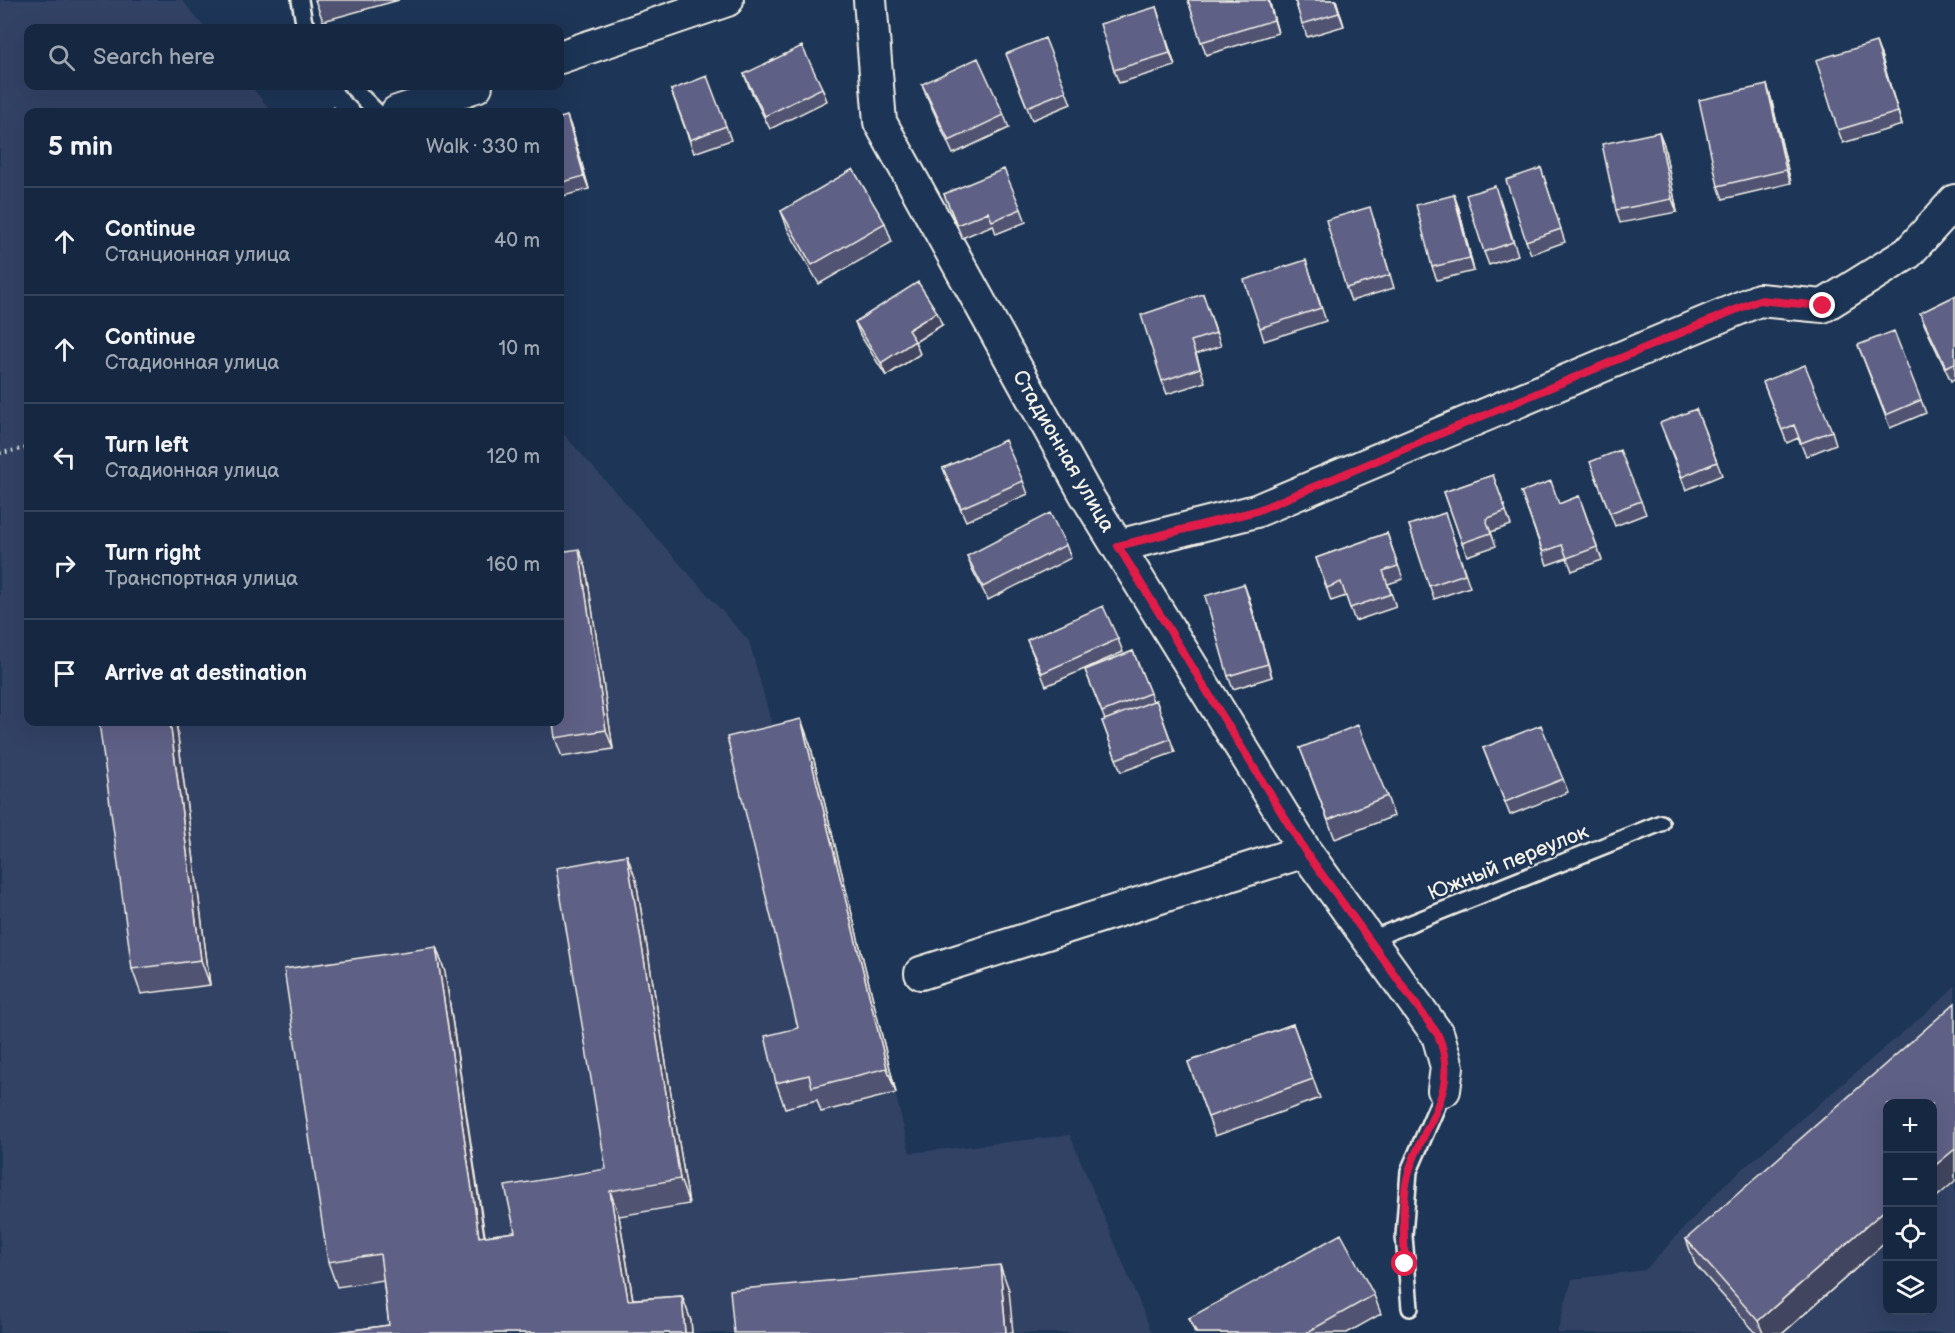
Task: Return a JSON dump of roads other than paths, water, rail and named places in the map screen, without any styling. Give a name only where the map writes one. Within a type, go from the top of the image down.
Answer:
[{"type":"street","points":[[564,56],[727,0]]},
{"type":"street","name":"Стадионная улица","points":[[870,0],[880,122],[1085,493],[1305,851],[1438,1035],[1447,1067],[1444,1090]]},
{"type":"street","points":[[409,108],[464,90]]},
{"type":"street","points":[[1118,546],[1256,511],[1759,300],[1823,306],[1908,253],[1955,201]]},
{"type":"street","points":[[921,973],[1305,851]]},
{"type":"lane","points":[[300,0],[305,24]]},
{"type":"lane","points":[[354,90],[372,108]]},
{"type":"lane","name":"Южный переулок","points":[[1370,940],[1661,823]]},
{"type":"lane","points":[[1410,1308],[1404,1236],[1409,1171],[1444,1090]]}]
